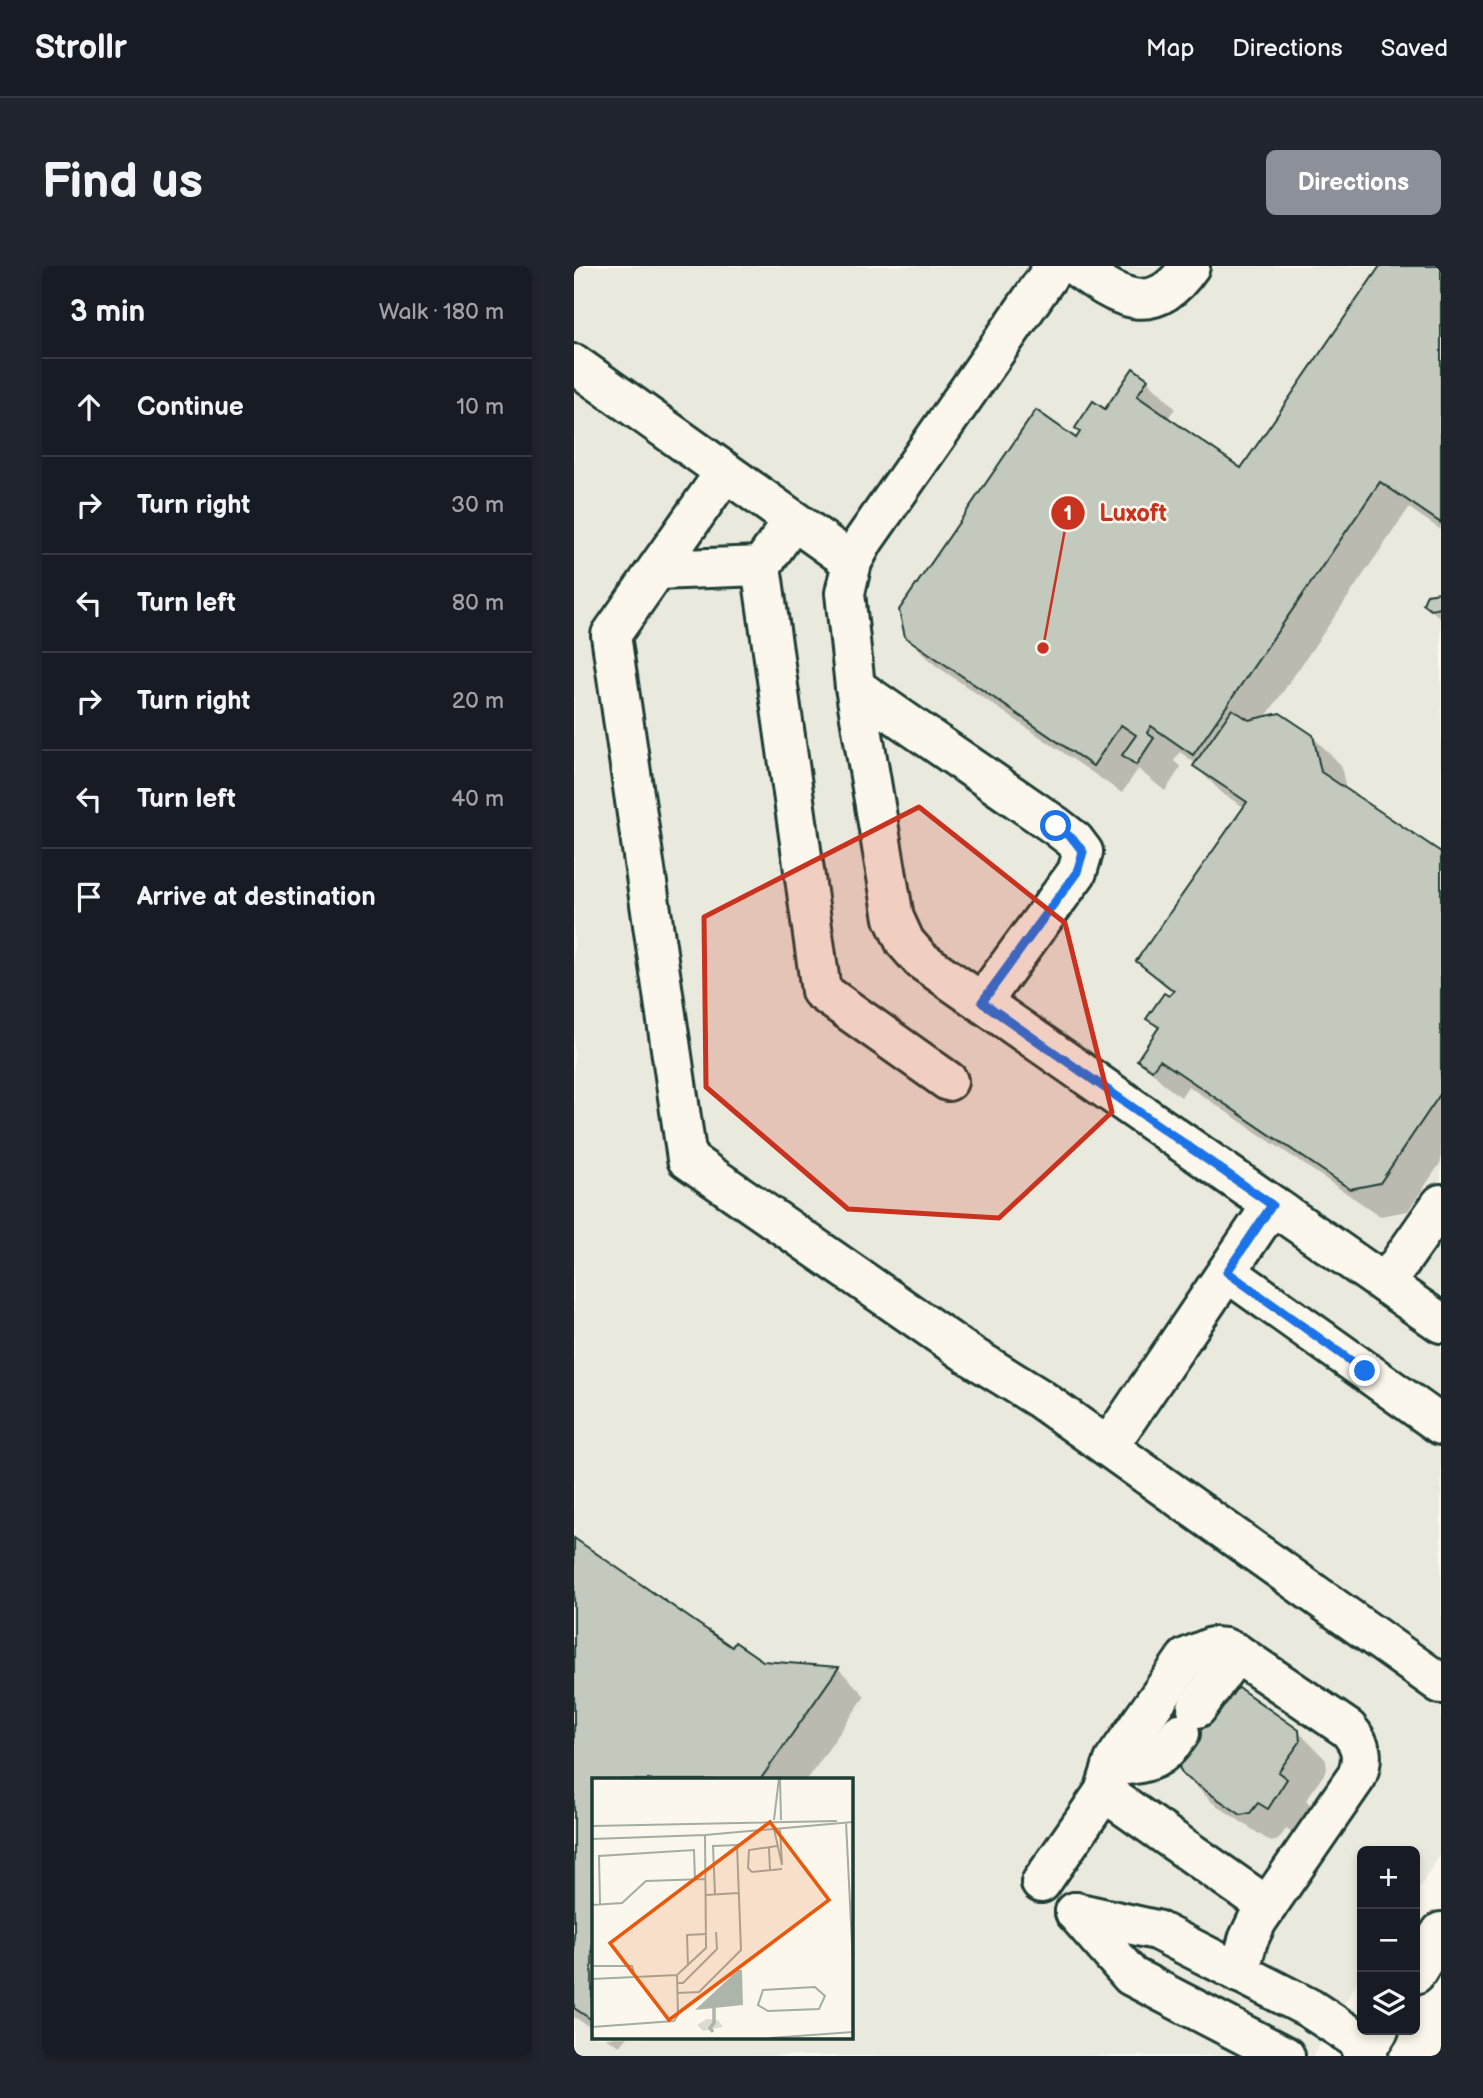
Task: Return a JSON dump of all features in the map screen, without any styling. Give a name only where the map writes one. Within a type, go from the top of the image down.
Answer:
[{"type":"main road","points":[[1055,266],[864,540],[852,562],[845,593],[855,687],[894,918],[905,942],[921,960],[1441,1323]]},
{"type":"main road","points":[[1075,266],[1112,292],[1133,300],[1161,295],[1182,277],[1190,266]]},
{"type":"main road","points":[[574,364],[852,562]]},
{"type":"main road","points":[[725,472],[611,635],[687,1159],[904,1310],[1039,1398],[1441,1684]]},
{"type":"main road","points":[[793,521],[761,566],[821,992],[948,1081]]},
{"type":"main road","points":[[657,570],[761,566]]},
{"type":"main road","points":[[855,687],[1056,826],[1074,840],[1083,852],[1077,872],[982,1002]]},
{"type":"main road","points":[[1108,1447],[1272,1205]]},
{"type":"main road","points":[[1385,1284],[1440,1208]]},
{"type":"main road","points":[[1227,1272],[1441,1424]]},
{"type":"main road","points":[[1041,1883],[1186,1658],[1212,1647],[1225,1648],[1348,1730],[1362,1751],[1357,1776],[1267,1906],[1248,1940],[1239,1973]]},
{"type":"main road","points":[[1108,1780],[1168,1751],[1236,1653]]},
{"type":"main road","points":[[1108,1780],[1267,1906]]},
{"type":"main road","points":[[1284,2056],[1130,1976],[1075,1912],[1156,1930],[1309,2008],[1370,2044]]},
{"type":"main road","points":[[1416,1972],[1441,1932]]},
{"type":"highlighted area","points":[[919,807],[1065,923],[1112,1112],[999,1218],[848,1209],[706,1087],[704,917]]},
{"type":"shaded area","points":[[574,266],[1441,266],[1441,1853],[1420,1887],[1420,1846],[1357,1846],[1357,1982],[1313,2056],[574,2056]]},
{"type":"building","points":[[1380,266],[1441,266],[1441,523],[1380,482],[1193,755],[1151,726],[1147,733],[1154,738],[1136,765],[1122,755],[1136,735],[1121,725],[1093,766],[905,637],[899,610],[1036,410],[1076,438],[1080,432],[1075,428],[1093,401],[1105,409],[1133,368],[1148,379],[1137,396],[1241,468]]},
{"type":"building","points":[[1441,592],[1441,608],[1431,610],[1423,604],[1427,594]]},
{"type":"building","points":[[1232,709],[1249,720],[1280,713],[1313,735],[1321,772],[1441,852],[1441,1093],[1380,1183],[1350,1189],[1160,1060],[1152,1070],[1137,1060],[1159,1027],[1146,1019],[1164,993],[1169,996],[1174,991],[1136,961],[1247,802],[1193,766]]},
{"type":"building","points":[[574,1538],[732,1647],[735,1642],[763,1661],[839,1667],[761,1778],[592,1778],[592,2020],[574,2008]]},
{"type":"building","points":[[1239,1688],[1299,1730],[1300,1742],[1278,1772],[1287,1779],[1268,1809],[1258,1803],[1250,1813],[1241,1815],[1183,1775],[1179,1767],[1199,1737],[1151,1724],[1171,1699],[1197,1708]]},
{"type":"place","name":"Luxoft","points":[[1043,648]]},
{"type":"route","points":[[1056,826],[1074,840],[1083,852],[1077,872],[982,1002],[1272,1205],[1227,1272],[1365,1371]]}]
